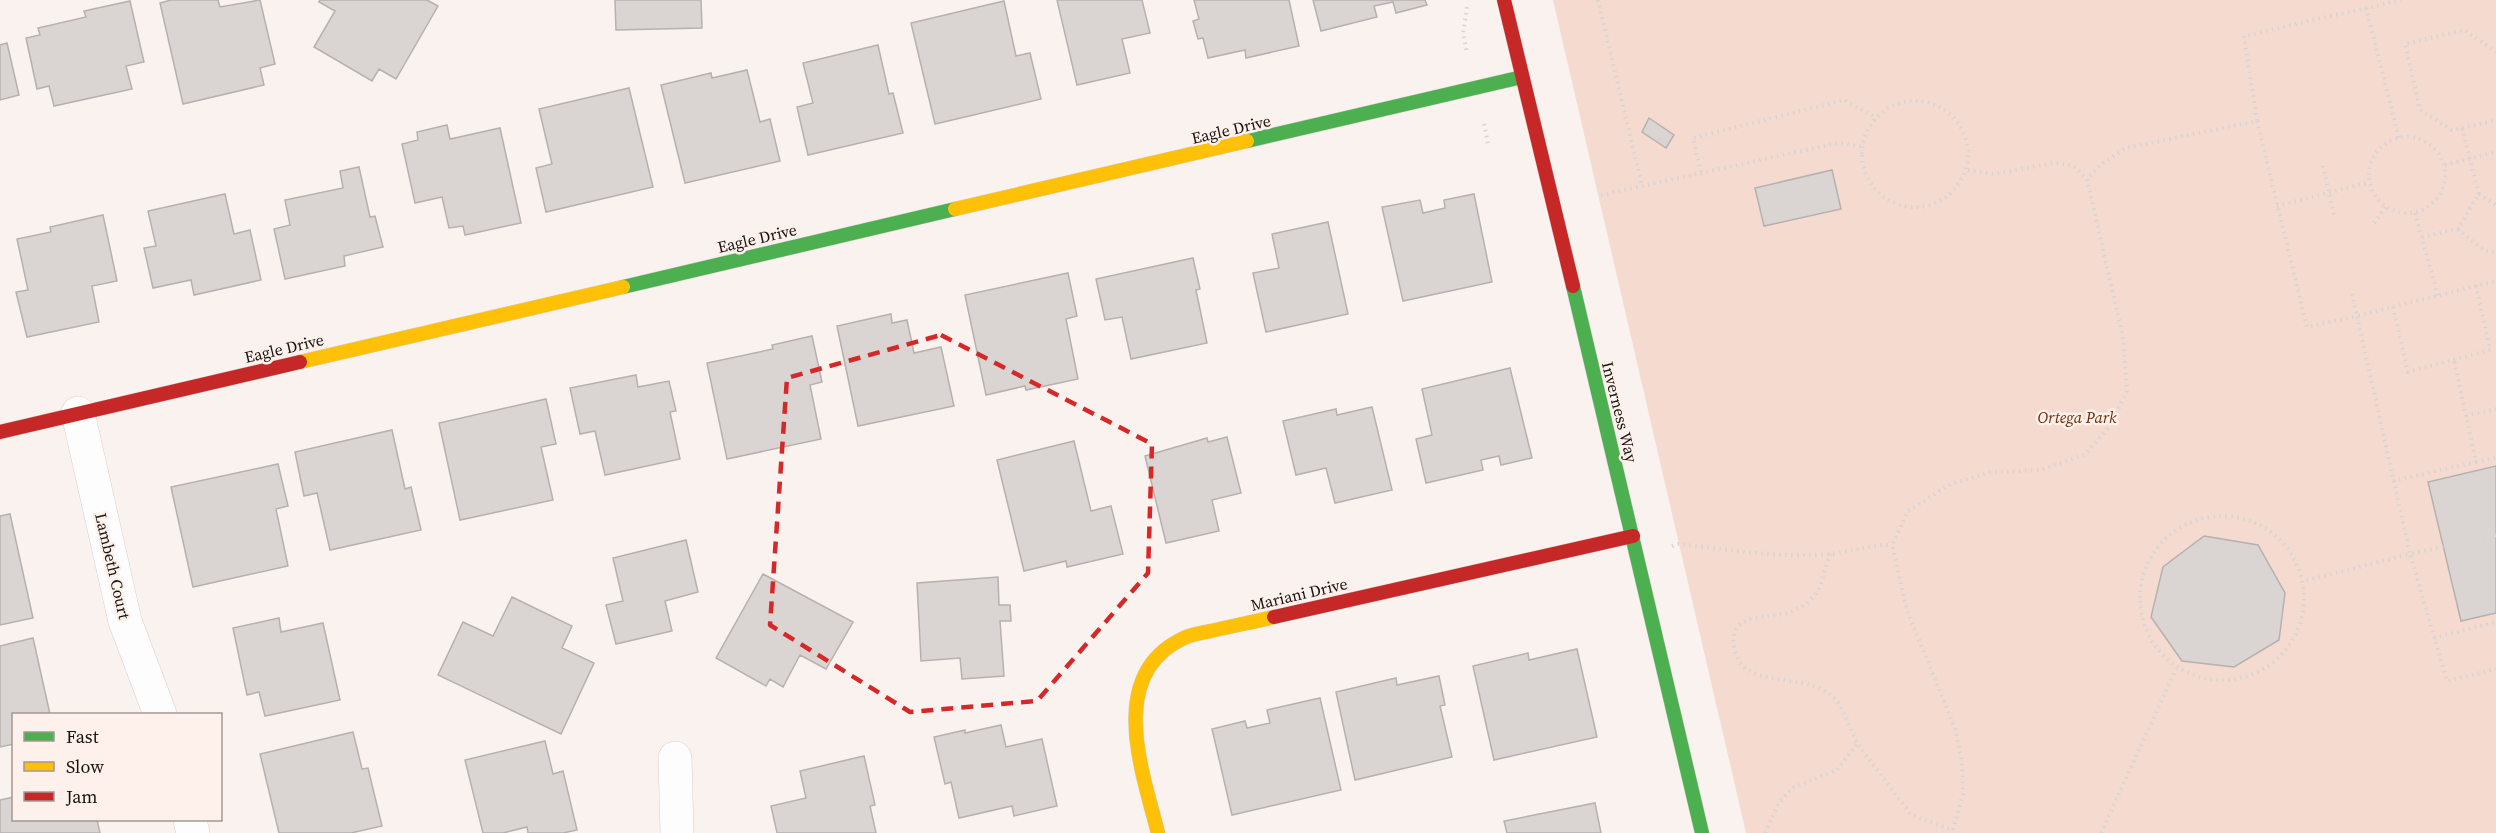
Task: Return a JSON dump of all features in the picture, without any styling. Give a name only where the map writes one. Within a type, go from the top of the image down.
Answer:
[{"type":"street","name":"Inverness Way","points":[[1504,0],[1638,555],[1701,833]]},
{"type":"street","name":"Eagle Drive","points":[[0,432],[1522,77]]},
{"type":"street","name":"Lambeth Court","points":[[78,413],[125,621],[160,713]]},
{"type":"street","name":"Mariani Drive","points":[[1158,833],[1136,740],[1136,705],[1146,669],[1161,653],[1185,637],[1633,536]]},
{"type":"street","points":[[675,758],[677,833]]},
{"type":"path","points":[[1598,0],[1642,186]]},
{"type":"path","points":[[2401,0],[2244,36],[2257,121],[2307,327],[2496,281]]},
{"type":"path","points":[[2366,8],[2398,138]]},
{"type":"path","points":[[2496,52],[2464,30],[2404,44],[2420,110],[2452,130],[2496,120]]},
{"type":"path","points":[[1701,172],[1693,138],[1844,100],[1877,118]]},
{"type":"path","points":[[1907,102],[1924,102],[1940,107],[1954,118],[1963,132],[1968,148],[1968,170],[1949,196],[1933,204],[1916,207],[1898,204],[1882,196],[1870,182],[1863,166],[1863,147],[1867,131],[1877,118],[1891,107],[1907,102]]},
{"type":"path","points":[[2087,179],[2100,165],[2126,148],[2257,121]]},
{"type":"path","points":[[2462,128],[2479,194],[2496,205]]},
{"type":"path","points":[[2410,136],[2432,145],[2440,154],[2445,165],[2446,177],[2443,190],[2436,201],[2426,209],[2415,213],[2402,213],[2386,206],[2374,194],[2370,182],[2372,159],[2379,149],[2398,138],[2410,136]]},
{"type":"path","points":[[1601,195],[1838,143],[1863,147]]},
{"type":"path","points":[[2445,165],[2496,152]]},
{"type":"path","points":[[1831,554],[1822,583],[1813,598],[1789,613],[1752,618],[1746,621],[1734,633],[1735,653],[1744,668],[1763,678],[1802,683],[1821,690],[1835,699],[1857,743],[1911,815],[1952,831],[1963,794],[1962,761],[1955,728],[1907,611],[1892,545],[1908,511],[1951,484],[1992,472],[2040,470],[2084,455],[2110,426],[2127,391],[2123,337],[2087,179],[2072,165],[2054,163],[1994,174],[1968,170]]},
{"type":"path","points":[[2323,166],[2334,215]]},
{"type":"path","points":[[2277,206],[2370,182]]},
{"type":"path","points":[[2422,237],[2458,229],[2479,194]]},
{"type":"path","points":[[2374,223],[2386,206]]},
{"type":"path","points":[[2415,213],[2438,296]]},
{"type":"path","points":[[2458,229],[2483,250],[2496,253]]},
{"type":"path","points":[[2393,307],[2408,372],[2490,351],[2476,286]]},
{"type":"path","points":[[2352,294],[2410,555],[2447,681],[2496,669]]},
{"type":"path","points":[[2454,360],[2476,462]]},
{"type":"path","points":[[2466,416],[2496,410]]},
{"type":"path","points":[[2393,481],[2496,458]]},
{"type":"path","points":[[2214,514],[2255,521],[2288,547],[2304,580],[2302,623],[2283,656],[2251,677],[2213,681],[2176,669],[2149,639],[2138,598],[2148,559],[2175,528],[2214,514]]},
{"type":"path","points":[[2304,580],[2496,535]]},
{"type":"path","points":[[1638,555],[1678,544],[1783,554],[1831,554],[1873,545],[1892,545]]},
{"type":"path","points":[[2434,638],[2496,622]]},
{"type":"path","points":[[2101,833],[2176,669]]},
{"type":"path","points":[[1765,833],[1778,804],[1792,788],[1837,770],[1857,743]]},
{"type":"highlighted area","points":[[941,335],[1152,444],[1148,573],[1037,701],[910,712],[770,625],[787,378]]},
{"type":"green space","name":"Ortega Park","points":[[1553,0],[2496,0],[2496,833],[1746,833]]},
{"type":"building","points":[[171,0],[218,0],[220,7],[260,0],[275,64],[260,68],[264,85],[183,104],[160,3]]},
{"type":"building","points":[[320,0],[427,0],[438,6],[396,79],[379,69],[372,81],[314,47],[335,11],[319,2]]},
{"type":"building","points":[[615,0],[701,0],[702,28],[616,30]]},
{"type":"building","points":[[1057,0],[1142,0],[1150,33],[1122,39],[1130,73],[1077,85]]},
{"type":"building","points":[[1194,0],[1289,0],[1299,46],[1246,58],[1245,50],[1208,58],[1203,38],[1198,39],[1193,21],[1199,19]]},
{"type":"building","points":[[1313,0],[1425,0],[1427,5],[1396,13],[1393,2],[1374,6],[1377,17],[1321,31]]},
{"type":"building","points":[[130,1],[144,62],[126,66],[132,89],[54,106],[49,86],[37,89],[26,38],[40,35],[38,28],[86,17],[84,11]]},
{"type":"building","points":[[1004,1],[1016,56],[1030,53],[1041,99],[935,124],[911,23]]},
{"type":"building","points":[[7,43],[19,95],[0,100],[0,45]]},
{"type":"building","points":[[878,45],[889,94],[893,93],[903,133],[808,155],[797,107],[813,103],[803,63]]},
{"type":"building","points":[[747,70],[760,122],[770,119],[780,161],[685,183],[661,85],[711,73],[712,78]]},
{"type":"building","points":[[629,88],[653,187],[546,212],[536,168],[552,164],[539,109]]},
{"type":"building","points":[[1649,118],[1674,135],[1666,148],[1642,132]]},
{"type":"building","points":[[447,125],[450,139],[500,128],[521,223],[465,235],[463,226],[449,228],[442,197],[415,203],[402,144],[418,140],[417,132]]},
{"type":"building","points":[[359,167],[370,217],[375,216],[383,247],[344,256],[345,266],[285,279],[274,229],[290,225],[285,200],[343,188],[340,171]]},
{"type":"building","points":[[1832,170],[1841,209],[1764,226],[1755,188]]},
{"type":"building","points":[[225,194],[234,234],[250,230],[261,280],[194,295],[191,280],[153,288],[144,248],[156,246],[148,211]]},
{"type":"building","points":[[1474,194],[1492,282],[1403,301],[1382,207],[1420,200],[1423,213],[1445,208],[1444,200]]},
{"type":"building","points":[[103,215],[117,281],[92,286],[99,322],[27,337],[16,292],[28,290],[17,239],[51,232],[50,227]]},
{"type":"building","points":[[1328,222],[1348,314],[1266,332],[1253,273],[1279,268],[1272,234]]},
{"type":"building","points":[[1193,258],[1200,289],[1196,290],[1207,343],[1131,359],[1122,317],[1105,320],[1096,279]]},
{"type":"building","points":[[1068,273],[1077,316],[1066,319],[1078,379],[1026,390],[1025,386],[986,395],[965,295]]},
{"type":"building","points":[[891,314],[892,323],[907,320],[914,353],[941,347],[954,406],[858,426],[837,326]]},
{"type":"building","points":[[812,336],[822,382],[810,385],[821,439],[727,459],[707,363],[773,349],[772,345]]},
{"type":"building","points":[[1510,368],[1532,458],[1501,465],[1499,456],[1481,460],[1483,470],[1426,483],[1416,439],[1432,435],[1422,389]]},
{"type":"building","points":[[636,375],[638,387],[669,381],[676,411],[670,412],[680,459],[605,475],[595,431],[580,434],[570,388]]},
{"type":"building","points":[[546,399],[556,444],[541,447],[553,500],[460,520],[439,423]]},
{"type":"building","points":[[1372,407],[1392,490],[1335,503],[1326,468],[1296,475],[1283,421],[1336,409],[1337,415]]},
{"type":"building","points":[[392,430],[405,489],[411,487],[421,530],[330,550],[317,493],[304,496],[295,452]]},
{"type":"building","points":[[1227,437],[1241,493],[1212,500],[1219,531],[1166,543],[1145,456],[1207,438],[1208,442]]},
{"type":"building","points":[[1074,441],[1091,511],[1111,506],[1123,554],[1067,567],[1066,561],[1024,571],[997,460]]},
{"type":"building","points":[[278,464],[288,506],[276,509],[288,566],[193,587],[171,487]]},
{"type":"building","points":[[2496,466],[2496,613],[2461,621],[2428,482]]},
{"type":"building","points":[[10,514],[33,618],[0,625],[0,516]]},
{"type":"building","points":[[2204,536],[2258,545],[2285,593],[2279,640],[2234,667],[2182,661],[2151,617],[2163,567]]},
{"type":"building","points":[[686,540],[698,592],[665,601],[672,631],[616,644],[606,605],[623,601],[613,558]]},
{"type":"building","points":[[763,574],[853,622],[826,669],[800,655],[783,687],[770,679],[766,686],[716,658]]},
{"type":"building","points":[[998,577],[999,605],[1010,605],[1011,621],[1000,621],[1004,676],[962,679],[960,658],[921,661],[917,583]]},
{"type":"building","points":[[512,597],[572,626],[562,648],[594,663],[561,734],[438,675],[463,622],[493,636]]},
{"type":"building","points":[[279,618],[281,632],[323,623],[340,700],[265,716],[259,692],[247,695],[233,628]]},
{"type":"building","points":[[33,638],[50,713],[12,713],[12,744],[0,747],[0,646]]},
{"type":"building","points":[[1577,649],[1597,737],[1494,760],[1473,666],[1528,653],[1529,660]]},
{"type":"building","points":[[1439,676],[1445,705],[1440,706],[1452,757],[1355,780],[1336,692],[1396,678],[1397,685]]},
{"type":"building","points":[[1320,698],[1341,790],[1232,815],[1212,729],[1245,721],[1247,728],[1270,723],[1267,710]]},
{"type":"building","points":[[1001,725],[1006,747],[1042,739],[1057,806],[1014,816],[1012,806],[959,818],[951,782],[945,784],[934,737]]},
{"type":"building","points":[[353,732],[362,769],[368,768],[382,826],[351,833],[279,833],[260,754]]},
{"type":"building","points":[[545,741],[553,774],[563,771],[577,830],[563,833],[528,833],[527,827],[503,833],[483,833],[465,760]]},
{"type":"building","points":[[864,756],[875,805],[870,806],[876,833],[777,833],[771,806],[806,798],[800,771]]},
{"type":"building","points":[[12,797],[12,821],[97,821],[100,833],[0,833],[0,800]]},
{"type":"building","points":[[1595,803],[1601,833],[1507,833],[1504,821]]},
{"type":"traffic: fast","points":[[1247,141],[1522,77]]},
{"type":"traffic: fast","points":[[623,287],[955,209]]},
{"type":"traffic: fast","points":[[1573,286],[1702,833]]},
{"type":"traffic: slow","points":[[955,209],[1247,141]]},
{"type":"traffic: slow","points":[[300,362],[623,287]]},
{"type":"traffic: slow","points":[[1158,833],[1144,781],[1136,725],[1137,699],[1145,675],[1160,654],[1184,638],[1274,617]]},
{"type":"traffic: jam","points":[[1504,0],[1573,286]]},
{"type":"traffic: jam","points":[[0,432],[300,362]]},
{"type":"traffic: jam","points":[[1274,617],[1633,536]]}]
